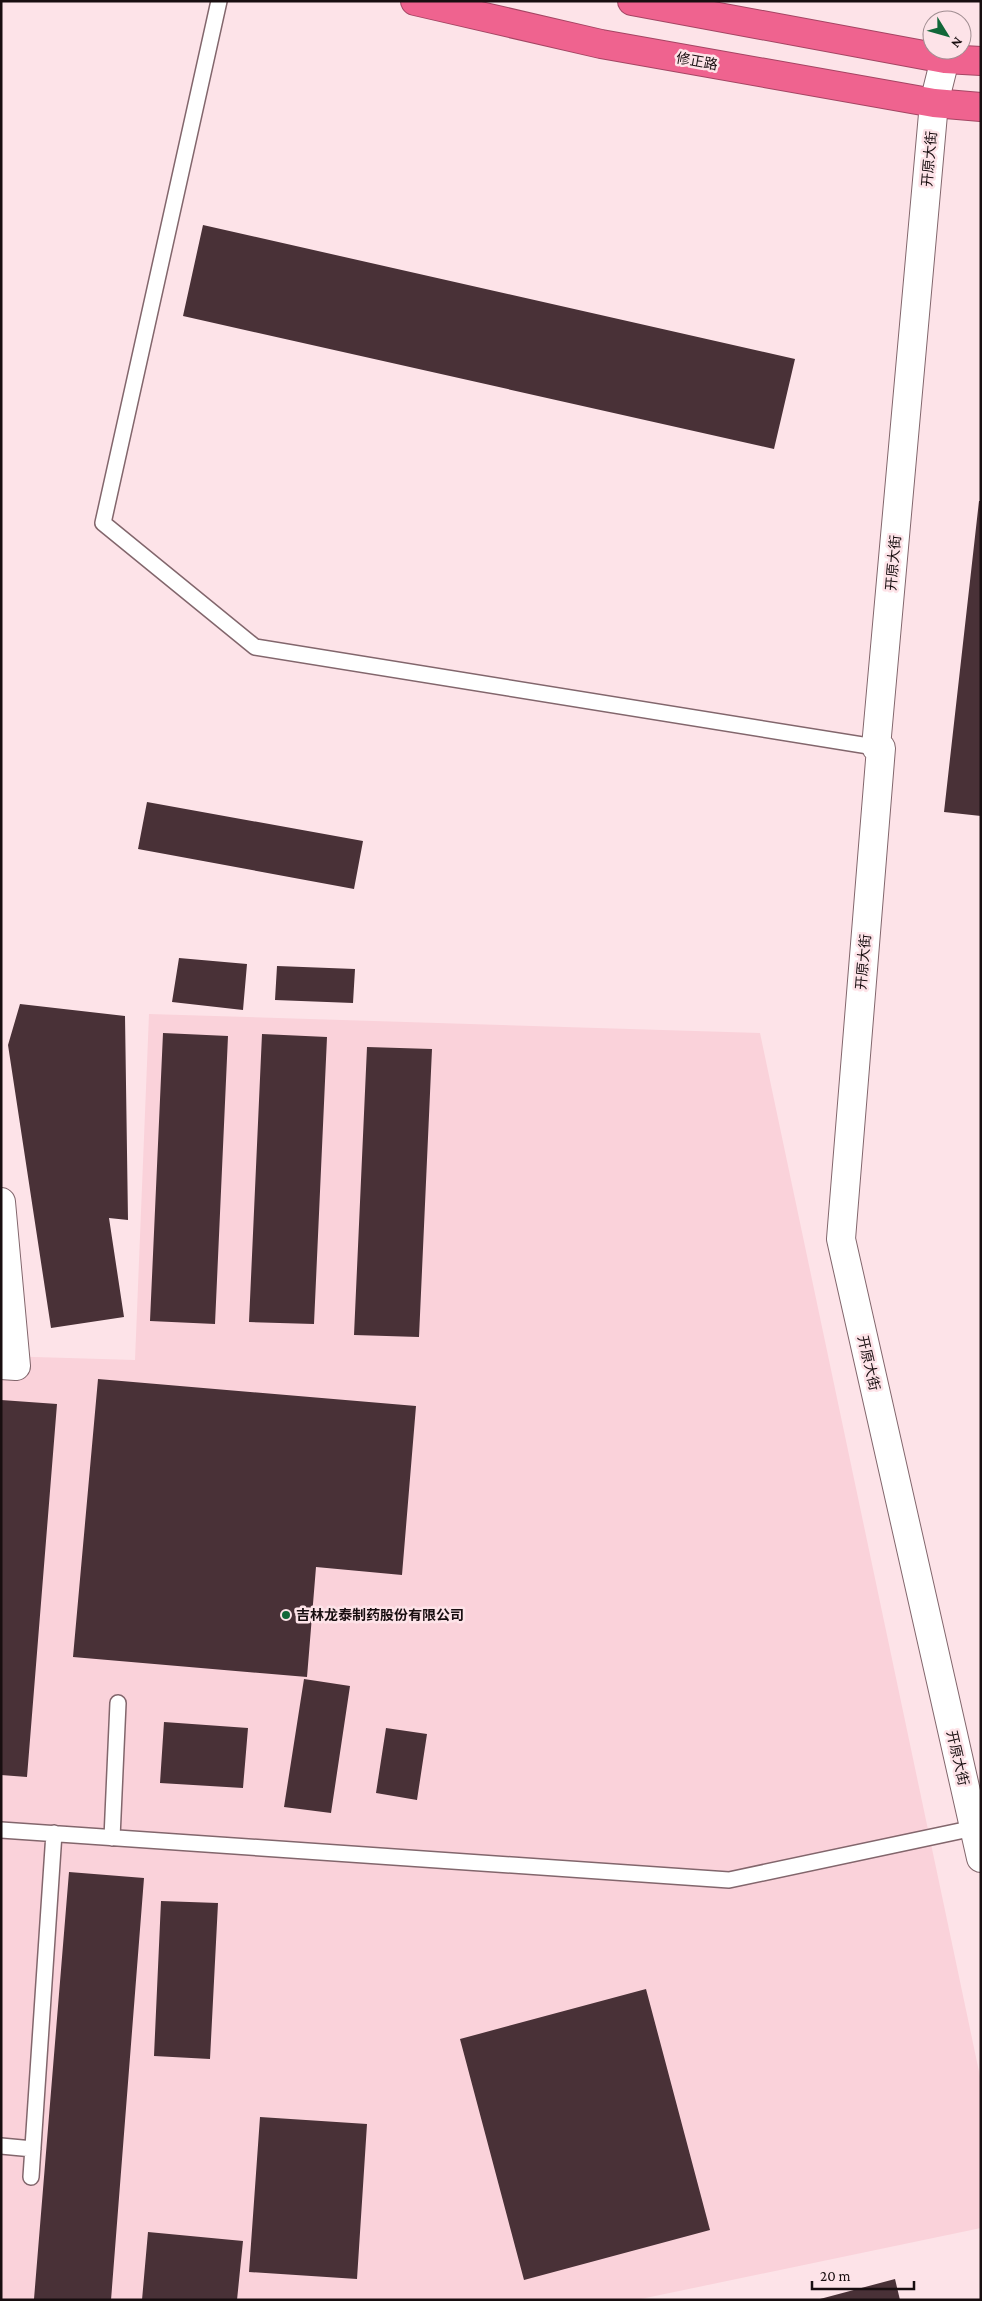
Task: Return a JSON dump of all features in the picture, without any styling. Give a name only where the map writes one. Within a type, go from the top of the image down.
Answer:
[{"type":"highway","name":"修正路","points":[[415,1],[601,44],[934,103],[981,107]]},
{"type":"highway","points":[[632,1],[922,55]]},
{"type":"highway","points":[[957,60],[981,62]]},
{"type":"street","name":"开原大街","points":[[945,60],[934,103],[878,747],[841,1239],[981,1858]]},
{"type":"street","points":[[1,1202],[16,1366],[1,1365]]},
{"type":"lane","points":[[219,1],[103,523],[255,647],[878,747]]},
{"type":"lane","points":[[112,1838],[118,1703]]},
{"type":"lane","points":[[1,1830],[728,1880],[974,1828]]},
{"type":"lane","points":[[31,2177],[54,1834]]},
{"type":"lane","points":[[1,2146],[33,2149]]},
{"type":"shaded area","name":"吉林龙泰制药股份有限公司","points":[[149,1014],[760,1033],[981,2081],[981,2228],[636,2300],[1,2300],[1,1356],[135,1360]]},
{"type":"building","points":[[203,225],[795,359],[774,449],[183,316]]},
{"type":"building","points":[[979,501],[981,501],[981,816],[944,812]]},
{"type":"building","points":[[147,802],[363,841],[354,889],[138,849]]},
{"type":"building","points":[[179,958],[247,964],[243,1010],[172,1002]]},
{"type":"building","points":[[277,966],[355,969],[353,1003],[275,1000]]},
{"type":"building","points":[[20,1004],[125,1016],[128,1220],[109,1218],[124,1317],[51,1328],[8,1045]]},
{"type":"building","points":[[163,1033],[228,1036],[215,1324],[150,1321]]},
{"type":"building","points":[[262,1034],[327,1037],[314,1324],[249,1322]]},
{"type":"building","points":[[367,1047],[432,1049],[419,1337],[354,1335]]},
{"type":"building","points":[[98,1379],[416,1406],[402,1575],[316,1567],[307,1677],[73,1657]]},
{"type":"building","points":[[1,1400],[57,1404],[27,1777],[1,1775]]},
{"type":"building","points":[[304,1679],[350,1686],[331,1813],[284,1807]]},
{"type":"building","points":[[164,1722],[248,1728],[243,1788],[160,1783]]},
{"type":"building","points":[[386,1728],[427,1734],[417,1800],[376,1793]]},
{"type":"building","points":[[69,1872],[144,1878],[111,2300],[34,2299]]},
{"type":"building","points":[[161,1901],[218,1903],[210,2059],[154,2056]]},
{"type":"building","points":[[646,1989],[710,2230],[524,2280],[460,2039]]},
{"type":"building","points":[[260,2117],[367,2124],[357,2279],[249,2272]]},
{"type":"building","points":[[148,2232],[243,2241],[237,2300],[142,2300]]},
{"type":"building","points":[[895,2279],[900,2300],[820,2300],[820,2299]]},
{"type":"place","name":"吉林龙泰制药股份有限公司","points":[[286,1615]]}]
